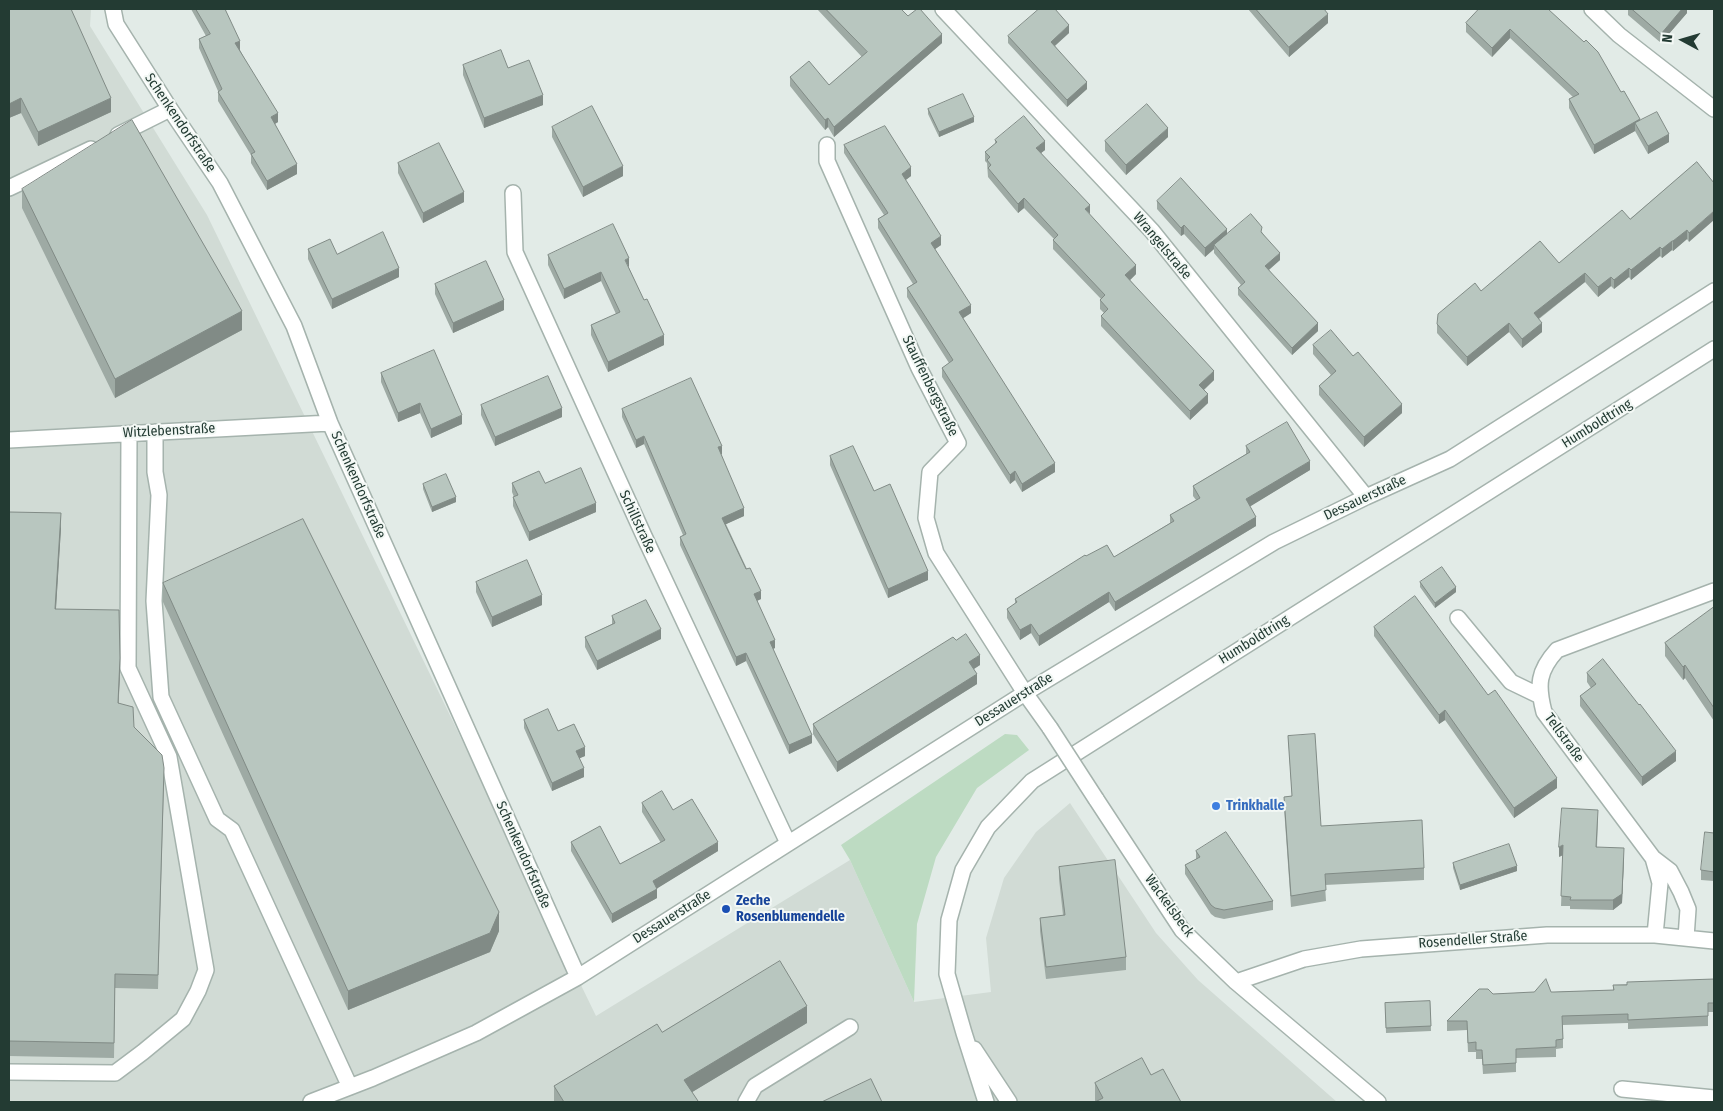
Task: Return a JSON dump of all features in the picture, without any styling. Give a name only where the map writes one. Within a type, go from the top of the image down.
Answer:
[{"type":"street","name":"Schenkendorfstraße","points":[[113,9],[116,24],[220,183],[294,326],[330,423],[578,977]]},
{"type":"street","name":"Wrangelstraße","points":[[943,9],[1152,231],[1366,497]]},
{"type":"street","points":[[1592,9],[1618,35],[1714,109]]},
{"type":"street","points":[[9,188],[170,109]]},
{"type":"street","name":"Stauffenbergstraße","points":[[827,145],[827,161],[919,368],[958,443],[930,472],[926,518],[936,553],[1025,693]]},
{"type":"street","name":"Schillstraße","points":[[513,193],[515,252],[644,536],[788,843]]},
{"type":"street","name":"Dessauerstraße","points":[[311,1102],[476,1033],[578,977],[1025,693],[1274,542],[1450,459],[1714,291]]},
{"type":"street","name":"Humboldtring","points":[[986,1102],[947,974],[948,920],[963,870],[988,827],[1032,780],[1714,349]]},
{"type":"street","name":"Witzlebenstraße","points":[[9,440],[330,423]]},
{"type":"street","points":[[155,432],[155,472],[159,495],[154,601],[161,697],[217,819],[232,830],[350,1087]]},
{"type":"street","points":[[9,1072],[115,1072],[183,1019],[198,991],[206,970],[169,757],[128,668],[129,434]]},
{"type":"street","name":"Tellstraße","points":[[1686,938],[1688,909],[1670,871],[1653,858],[1544,712],[1539,686],[1542,672],[1557,650],[1714,591]]},
{"type":"street","points":[[1458,618],[1511,682],[1540,696]]},
{"type":"street","name":"Wackelsbeck","points":[[1025,693],[1050,728],[1182,930],[1236,982],[1378,1102]]},
{"type":"street","name":"Tellstraße","points":[[1653,858],[1660,883],[1655,935]]},
{"type":"street","name":"Rosendeller Straße","points":[[1236,982],[1304,959],[1361,949],[1547,935],[1655,935],[1714,941]]},
{"type":"street","points":[[746,1102],[755,1086],[850,1027]]},
{"type":"street","name":"Humboldtring","points":[[964,1033],[1009,1102]]},
{"type":"street","points":[[1622,1089],[1714,1098]]},
{"type":"shaded area","points":[[9,9],[91,9],[90,26],[207,215],[596,1016],[850,860],[914,1002],[991,992],[986,938],[1004,878],[1036,832],[1070,803],[1156,933],[1198,980],[1337,1102],[9,1102]]},
{"type":"green space","points":[[1005,734],[1017,735],[1029,750],[977,788],[936,857],[917,924],[914,1002],[850,860],[841,845]]},
{"type":"building","points":[[9,9],[71,9],[111,98],[38,132],[21,98],[9,104]]},
{"type":"building","points":[[196,9],[225,9],[240,41],[235,43],[278,113],[271,117],[297,164],[267,181],[251,154],[255,152],[218,92],[222,89],[199,39],[210,34]]},
{"type":"building","points":[[826,9],[901,9],[908,16],[917,9],[920,9],[942,34],[834,127],[828,118],[825,120],[790,77],[809,61],[829,85],[867,52]]},
{"type":"building","points":[[1039,9],[1055,9],[1069,25],[1051,42],[1087,82],[1067,100],[1008,36]]},
{"type":"building","points":[[1256,9],[1324,9],[1328,14],[1289,47]]},
{"type":"building","points":[[1479,9],[1548,9],[1584,42],[1586,40],[1598,52],[1621,92],[1624,91],[1640,119],[1594,145],[1569,99],[1579,94],[1510,29],[1492,48],[1466,23]]},
{"type":"building","points":[[1632,9],[1682,9],[1661,34]]},
{"type":"building","points":[[501,50],[508,68],[529,60],[543,95],[484,118],[463,65]]},
{"type":"building","points":[[963,94],[974,117],[939,132],[928,109]]},
{"type":"building","points":[[1147,104],[1168,128],[1126,165],[1105,141]]},
{"type":"building","points":[[592,106],[623,166],[583,187],[552,127]]},
{"type":"building","points":[[1657,112],[1669,134],[1648,146],[1635,123]]},
{"type":"building","points":[[1024,116],[1045,141],[1036,148],[1090,205],[1085,209],[1136,265],[1125,275],[1214,371],[1199,385],[1208,394],[1190,411],[1101,316],[1108,309],[1100,300],[1105,295],[1053,240],[1058,235],[1024,198],[1018,204],[988,168],[991,165],[987,160],[990,157],[985,152],[997,142],[995,140]]},
{"type":"building","points":[[132,120],[242,311],[115,379],[22,189]]},
{"type":"building","points":[[885,126],[911,167],[902,174],[941,236],[931,243],[971,305],[959,312],[1055,463],[1022,484],[1015,471],[1010,475],[942,368],[953,360],[907,288],[917,282],[878,219],[888,213],[844,145]]},
{"type":"building","points":[[439,143],[464,192],[423,213],[398,163]]},
{"type":"building","points":[[1697,162],[1714,183],[1714,211],[1689,233],[1687,230],[1662,249],[1660,247],[1631,270],[1629,268],[1614,280],[1611,277],[1598,287],[1585,273],[1534,313],[1542,323],[1522,339],[1509,323],[1467,357],[1437,324],[1438,314],[1475,283],[1481,291],[1540,241],[1559,263],[1622,210],[1630,219]]},
{"type":"building","points":[[1181,178],[1227,229],[1205,248],[1184,225],[1181,228],[1157,201]]},
{"type":"building","points":[[1251,214],[1262,227],[1261,232],[1280,253],[1265,266],[1318,323],[1292,348],[1238,288],[1245,282],[1214,245]]},
{"type":"building","points":[[613,224],[629,258],[625,260],[644,300],[647,299],[664,335],[608,362],[591,325],[620,312],[601,272],[564,289],[548,255]]},
{"type":"building","points":[[383,232],[399,268],[332,299],[308,249],[330,239],[337,254]]},
{"type":"building","points":[[486,261],[504,300],[453,323],[435,284]]},
{"type":"building","points":[[1331,330],[1353,356],[1358,352],[1402,404],[1364,437],[1319,386],[1336,371],[1313,345]]},
{"type":"building","points":[[434,350],[462,415],[431,429],[420,403],[398,413],[381,373]]},
{"type":"building","points":[[548,376],[562,408],[495,437],[481,405]]},
{"type":"building","points":[[691,378],[722,446],[718,447],[744,508],[722,518],[746,569],[750,568],[761,591],[754,594],[775,640],[770,642],[812,735],[789,745],[746,653],[736,657],[680,537],[686,534],[644,436],[636,440],[622,409]]},
{"type":"building","points":[[1287,422],[1310,461],[1246,499],[1256,517],[1115,602],[1109,592],[1039,636],[1031,624],[1020,630],[1007,609],[1017,602],[1015,599],[1085,555],[1107,545],[1114,557],[1174,521],[1170,515],[1200,498],[1193,486],[1250,452],[1246,446]]},
{"type":"building","points":[[853,446],[874,491],[890,484],[928,571],[888,589],[830,456]]},
{"type":"building","points":[[581,468],[596,503],[529,532],[513,497],[518,495],[512,483],[539,471],[545,483]]},
{"type":"building","points":[[446,474],[456,497],[432,507],[423,484]]},
{"type":"building","points":[[9,512],[61,513],[55,609],[119,610],[120,658],[118,703],[133,707],[134,727],[162,755],[164,768],[158,975],[115,974],[114,1043],[9,1041]]},
{"type":"building","points":[[303,519],[499,912],[490,933],[348,991],[163,583]]},
{"type":"building","points":[[527,560],[542,595],[492,617],[476,582]]},
{"type":"building","points":[[1442,567],[1456,587],[1435,603],[1420,582]]},
{"type":"building","points":[[1415,596],[1488,695],[1495,690],[1557,778],[1514,808],[1445,710],[1439,715],[1374,627]]},
{"type":"building","points":[[646,600],[661,629],[597,661],[585,637],[615,623],[612,616]]},
{"type":"building","points":[[1714,607],[1714,708],[1685,665],[1683,667],[1665,643]]},
{"type":"building","points":[[966,634],[980,655],[969,662],[977,674],[837,762],[813,724],[953,637],[956,640]]},
{"type":"building","points":[[1603,659],[1676,751],[1642,777],[1580,696],[1596,684],[1587,673]]},
{"type":"building","points":[[548,709],[558,731],[574,724],[585,747],[576,751],[584,768],[552,783],[524,720]]},
{"type":"building","points":[[1315,734],[1321,826],[1422,820],[1424,868],[1325,874],[1326,890],[1291,896],[1284,797],[1292,796],[1288,736]]},
{"type":"building","points":[[662,791],[673,810],[692,799],[718,842],[653,881],[657,889],[612,914],[571,842],[600,826],[620,864],[665,840],[642,803]]},
{"type":"building","points":[[1562,808],[1598,810],[1596,847],[1624,848],[1622,894],[1613,900],[1570,900],[1571,897],[1561,896],[1563,845],[1559,847]]},
{"type":"building","points":[[1226,832],[1273,901],[1224,910],[1211,905],[1185,865],[1200,857],[1196,851]]},
{"type":"building","points":[[1705,832],[1714,833],[1714,872],[1701,870]]},
{"type":"building","points":[[1509,844],[1517,866],[1460,885],[1453,863]]},
{"type":"building","points":[[1115,860],[1126,957],[1046,967],[1040,918],[1065,915],[1059,867]]},
{"type":"building","points":[[780,961],[807,1006],[684,1080],[698,1101],[564,1102],[554,1086],[657,1024],[662,1032]]},
{"type":"building","points":[[1546,979],[1551,992],[1554,992],[1614,990],[1613,985],[1627,985],[1627,982],[1714,979],[1714,1003],[1708,1003],[1708,1016],[1628,1020],[1628,1014],[1562,1016],[1563,1039],[1556,1040],[1556,1047],[1516,1049],[1516,1063],[1483,1065],[1482,1050],[1476,1050],[1476,1042],[1468,1043],[1467,1021],[1447,1021],[1479,989],[1488,989],[1493,994],[1534,992]]},
{"type":"building","points":[[1430,1001],[1431,1026],[1386,1028],[1385,1003]]},
{"type":"building","points":[[1142,1058],[1151,1075],[1163,1069],[1181,1102],[1095,1102],[1103,1098],[1095,1083]]},
{"type":"building","points":[[871,1079],[882,1102],[822,1102]]},
{"type":"place","name":"Trinkhalle","points":[[1216,806]]},
{"type":"place","name":"Zeche Rosenblumendelle","points":[[726,909]]}]
